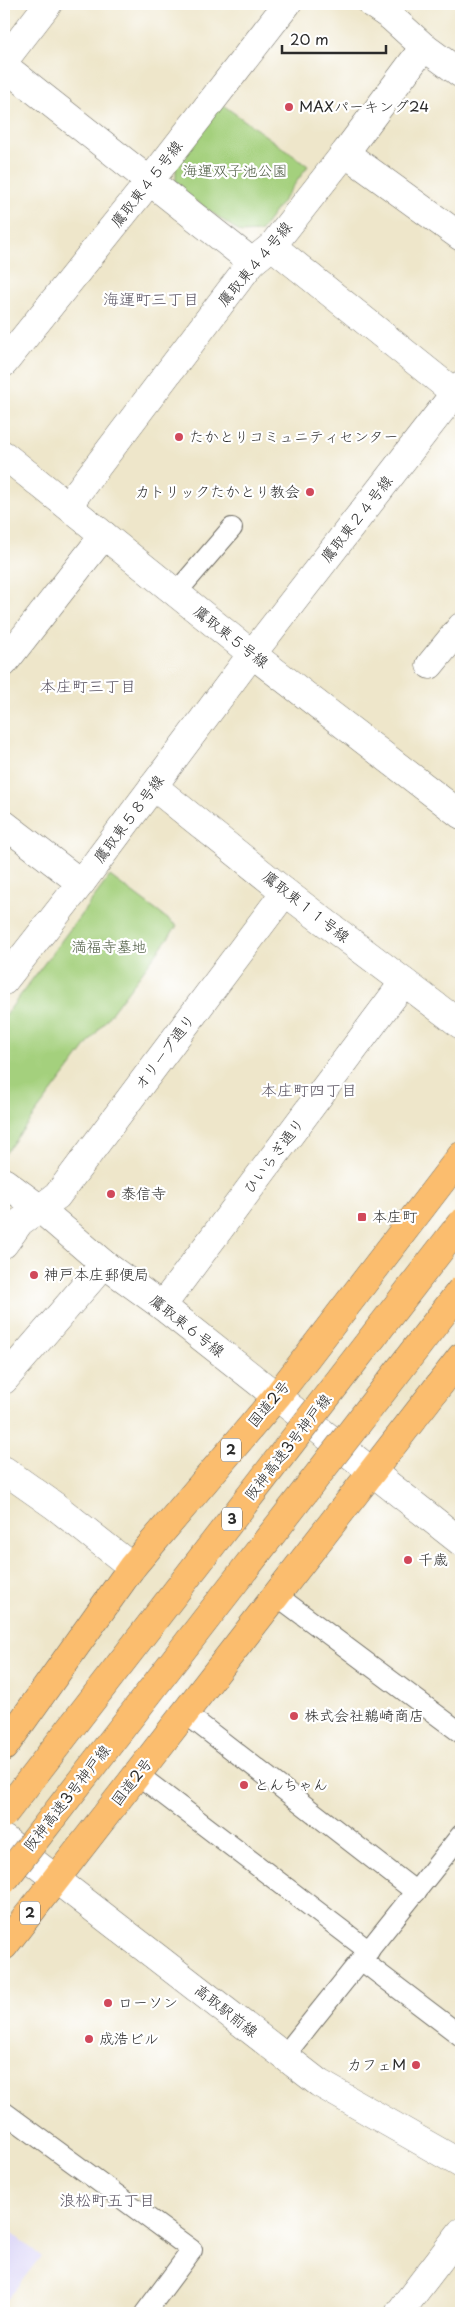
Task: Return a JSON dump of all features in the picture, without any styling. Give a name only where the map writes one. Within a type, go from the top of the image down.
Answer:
[{"type":"highway","name":"国道2号","points":[[4,1747],[132,1567],[277,1396],[461,1156]]},
{"type":"highway","name":"阪神高速3号神戸線","points":[[4,1814],[461,1223]]},
{"type":"highway","name":"阪神高速3号神戸線","points":[[4,1880],[461,1290]]},
{"type":"highway","name":"国道2号","points":[[4,1946],[461,1357]]},
{"type":"street","points":[[4,61],[48,4]]},
{"type":"street","name":"鷹取東４５号線","points":[[4,363],[149,182],[287,4]]},
{"type":"street","points":[[388,8],[424,47],[461,74]]},
{"type":"street","name":"鷹取東４４号線","points":[[68,505],[262,254],[345,153],[424,47]]},
{"type":"street","points":[[4,66],[149,182],[262,254],[458,389]]},
{"type":"street","points":[[345,153],[461,237]]},
{"type":"street","name":"鷹取東２４号線","points":[[252,654],[458,389]]},
{"type":"street","name":"鷹取東５号線","points":[[4,456],[68,505],[252,654],[461,815]]},
{"type":"street","points":[[4,663],[104,535]]},
{"type":"street","points":[[430,666],[461,626]]},
{"type":"street","name":"鷹取東５８号線","points":[[4,982],[81,883],[252,654]]},
{"type":"street","name":"鷹取東１１号線","points":[[153,786],[285,892],[461,1025]]},
{"type":"street","points":[[4,824],[81,883]]},
{"type":"street","name":"オリーブ通り","points":[[4,1244],[20,1222],[57,1196],[285,892]]},
{"type":"street","name":"ひいらぎ通り","points":[[162,1306],[404,982]]},
{"type":"street","name":"鷹取東６号線","points":[[4,1182],[39,1208],[104,1264],[162,1306],[461,1542]]},
{"type":"street","points":[[4,1380],[104,1264]]},
{"type":"street","points":[[4,1470],[55,1506],[132,1567]]},
{"type":"street","name":"高取駅前線","points":[[4,1839],[319,2083],[461,2164]]},
{"type":"street","points":[[399,2313],[461,2232]]},
{"type":"lane","points":[[176,593],[232,528]]},
{"type":"lane","points":[[276,1595],[461,1733]]},
{"type":"lane","points":[[185,1713],[416,1892]]},
{"type":"lane","points":[[138,1774],[365,1955],[461,2036]]},
{"type":"lane","points":[[284,2056],[416,1892],[457,1847]]},
{"type":"lane","points":[[4,2112],[192,2250],[145,2313]]},
{"type":"shaded area","points":[[4,2227],[41,2256],[4,2304]]},
{"type":"green space","name":"海運双子池公園","points":[[220,103],[308,166],[260,232],[241,233],[176,187],[176,164]]},
{"type":"green space","name":"満福寺墓地","points":[[110,876],[177,926],[4,1155],[4,1017]]},
{"type":"place","name":"MAXパーキング24","points":[[289,107]]},
{"type":"place","name":"たかとりコミュニティセンター","points":[[179,437]]},
{"type":"place","name":"カトリックたかとり教会","points":[[310,492]]},
{"type":"place","name":"泰信寺","points":[[111,1194]]},
{"type":"place","name":"本庄町","points":[[362,1217]]},
{"type":"place","name":"神戸本庄郵便局","points":[[34,1275]]},
{"type":"place","name":"千歳","points":[[408,1560]]},
{"type":"place","name":"株式会社鵜崎商店","points":[[294,1716]]},
{"type":"place","name":"とんちゃん","points":[[244,1785]]},
{"type":"place","name":"ローソン","points":[[108,2003]]},
{"type":"place","name":"成浩ビル","points":[[89,2039]]},
{"type":"place","name":"カフェM","points":[[416,2065]]},
{"type":"district","name":"海運町三丁目","points":[[151,299]]},
{"type":"district","name":"本庄町三丁目","points":[[88,686]]},
{"type":"district","name":"本庄町四丁目","points":[[309,1090]]},
{"type":"district","name":"浪松町五丁目","points":[[107,2200]]}]
